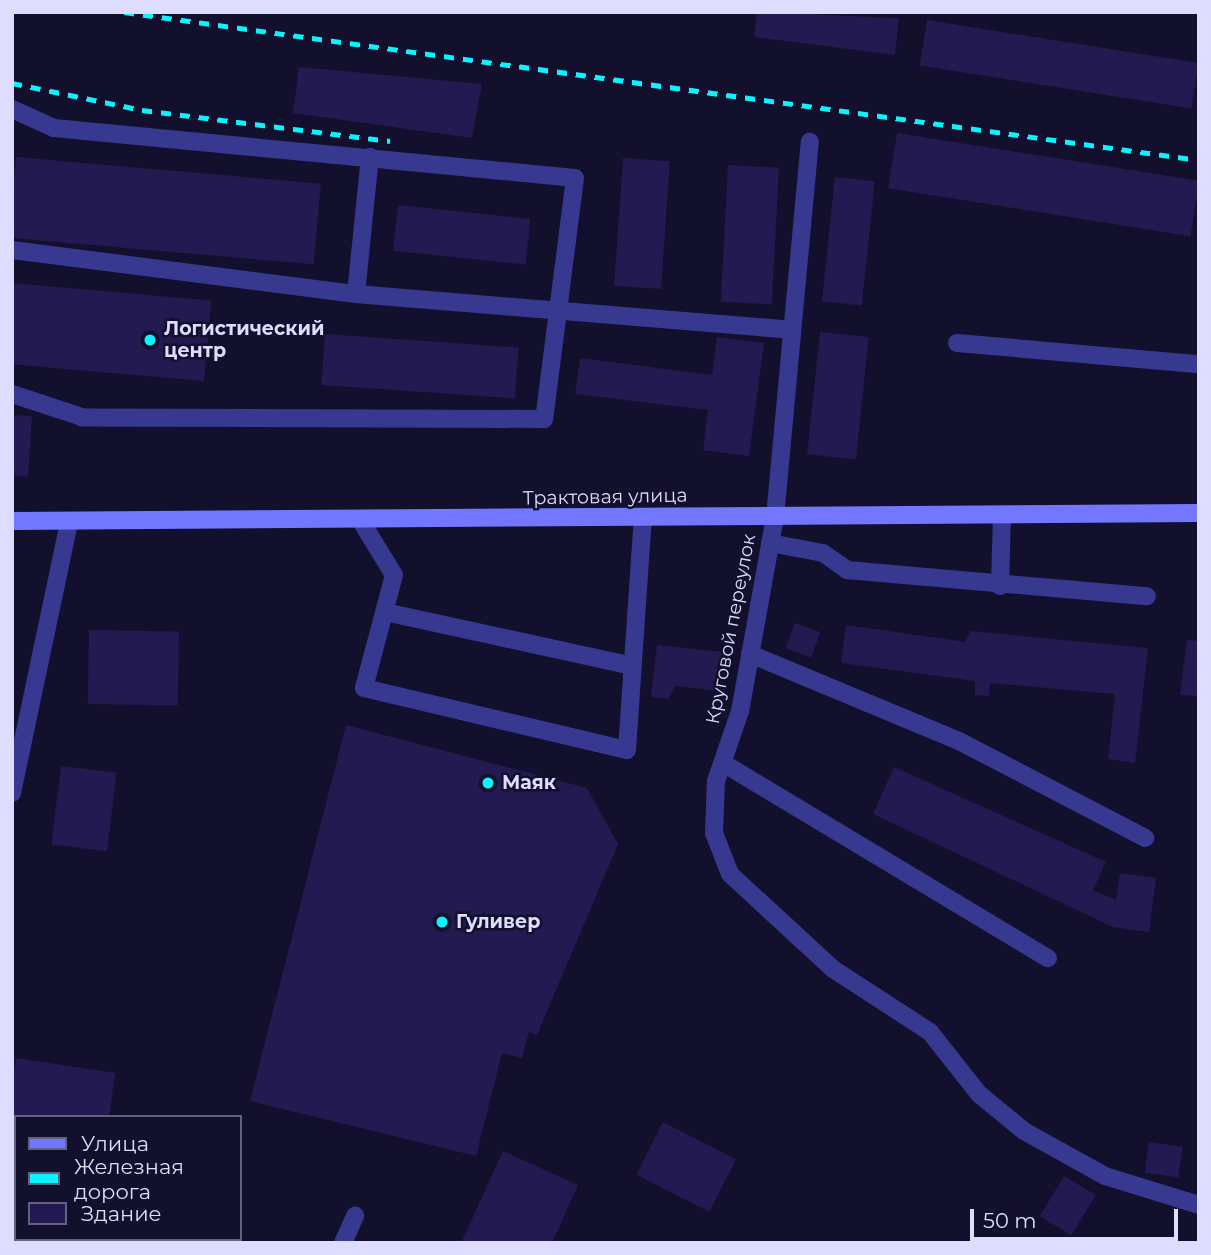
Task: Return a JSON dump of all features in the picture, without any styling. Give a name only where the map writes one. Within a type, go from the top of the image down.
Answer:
[{"type":"main road","name":"Трактовая улица","points":[[12,521],[69,523],[1199,513]]},
{"type":"street","points":[[12,109],[54,128],[575,178],[544,419],[82,417],[12,394]]},
{"type":"street","name":"Круговой переулок","points":[[810,142],[775,517],[750,654],[723,763],[714,833],[730,874],[833,969],[930,1032],[979,1094],[1024,1131],[1105,1176],[1199,1205]]},
{"type":"street","points":[[356,295],[370,158]]},
{"type":"street","points":[[12,250],[356,295],[792,330]]},
{"type":"street","points":[[957,343],[1199,364]]},
{"type":"street","points":[[1000,586],[1002,515]]},
{"type":"street","points":[[361,521],[394,575],[364,688],[627,750],[643,518]]},
{"type":"street","points":[[12,793],[69,523]]},
{"type":"street","points":[[770,543],[823,553],[847,570],[1000,586],[1147,596]]},
{"type":"street","points":[[384,611],[632,666]]},
{"type":"street","points":[[750,654],[959,741],[1145,838]]},
{"type":"street","points":[[723,763],[1048,958]]},
{"type":"street","points":[[343,1243],[355,1216]]},
{"type":"building","points":[[757,12],[899,18],[895,55],[754,37]]},
{"type":"building","points":[[927,20],[1199,63],[1191,108],[920,65]]},
{"type":"building","points":[[299,67],[482,84],[472,138],[293,113]]},
{"type":"building","points":[[897,133],[1199,181],[1190,236],[888,188]]},
{"type":"building","points":[[16,157],[321,184],[314,264],[12,238]]},
{"type":"building","points":[[623,158],[670,161],[661,289],[614,286]]},
{"type":"building","points":[[728,165],[779,168],[772,304],[721,302]]},
{"type":"building","points":[[835,177],[875,181],[862,305],[822,301]]},
{"type":"building","points":[[398,205],[530,219],[525,265],[393,251]]},
{"type":"building","points":[[12,283],[211,300],[204,381],[12,364]]},
{"type":"building","points":[[820,332],[869,337],[856,459],[807,454]]},
{"type":"building","points":[[325,334],[519,348],[515,398],[321,385]]},
{"type":"building","points":[[717,337],[764,343],[749,456],[703,450],[708,410],[575,394],[580,358],[712,375]]},
{"type":"building","points":[[12,415],[32,416],[28,477],[12,475]]},
{"type":"building","points":[[795,623],[820,632],[811,658],[786,648]]},
{"type":"building","points":[[846,625],[965,642],[970,631],[1148,648],[1135,763],[1108,759],[1115,694],[990,683],[989,696],[975,695],[975,681],[841,663]]},
{"type":"building","points":[[89,630],[179,632],[178,706],[88,704]]},
{"type":"building","points":[[1187,640],[1199,641],[1199,696],[1180,695]]},
{"type":"building","points":[[657,645],[724,652],[720,691],[675,686],[668,699],[651,697]]},
{"type":"building","name":"Гуливер","points":[[346,725],[587,788],[618,844],[537,1035],[529,1032],[522,1058],[502,1053],[476,1156],[250,1101]]},
{"type":"building","points":[[61,766],[117,773],[107,851],[51,844]]},
{"type":"building","points":[[894,767],[1106,862],[1093,890],[1116,900],[1120,873],[1156,878],[1149,932],[1113,927],[873,814]]},
{"type":"building","points":[[16,1058],[115,1073],[109,1115],[14,1115],[14,1152],[12,1083]]},
{"type":"building","points":[[663,1122],[736,1159],[709,1212],[636,1175]]},
{"type":"building","points":[[1149,1142],[1183,1147],[1178,1177],[1145,1173]]},
{"type":"building","points":[[503,1151],[578,1185],[552,1243],[461,1243]]},
{"type":"building","points":[[1064,1176],[1096,1195],[1072,1235],[1040,1216]]},
{"type":"railway","points":[[124,12],[1199,160]]},
{"type":"railway","points":[[12,83],[142,110],[390,141]]},
{"type":"place","name":"Логистический центр","points":[[150,340]]},
{"type":"place","name":"Маяк","points":[[488,783]]},
{"type":"place","name":"Гуливер","points":[[442,922]]}]
